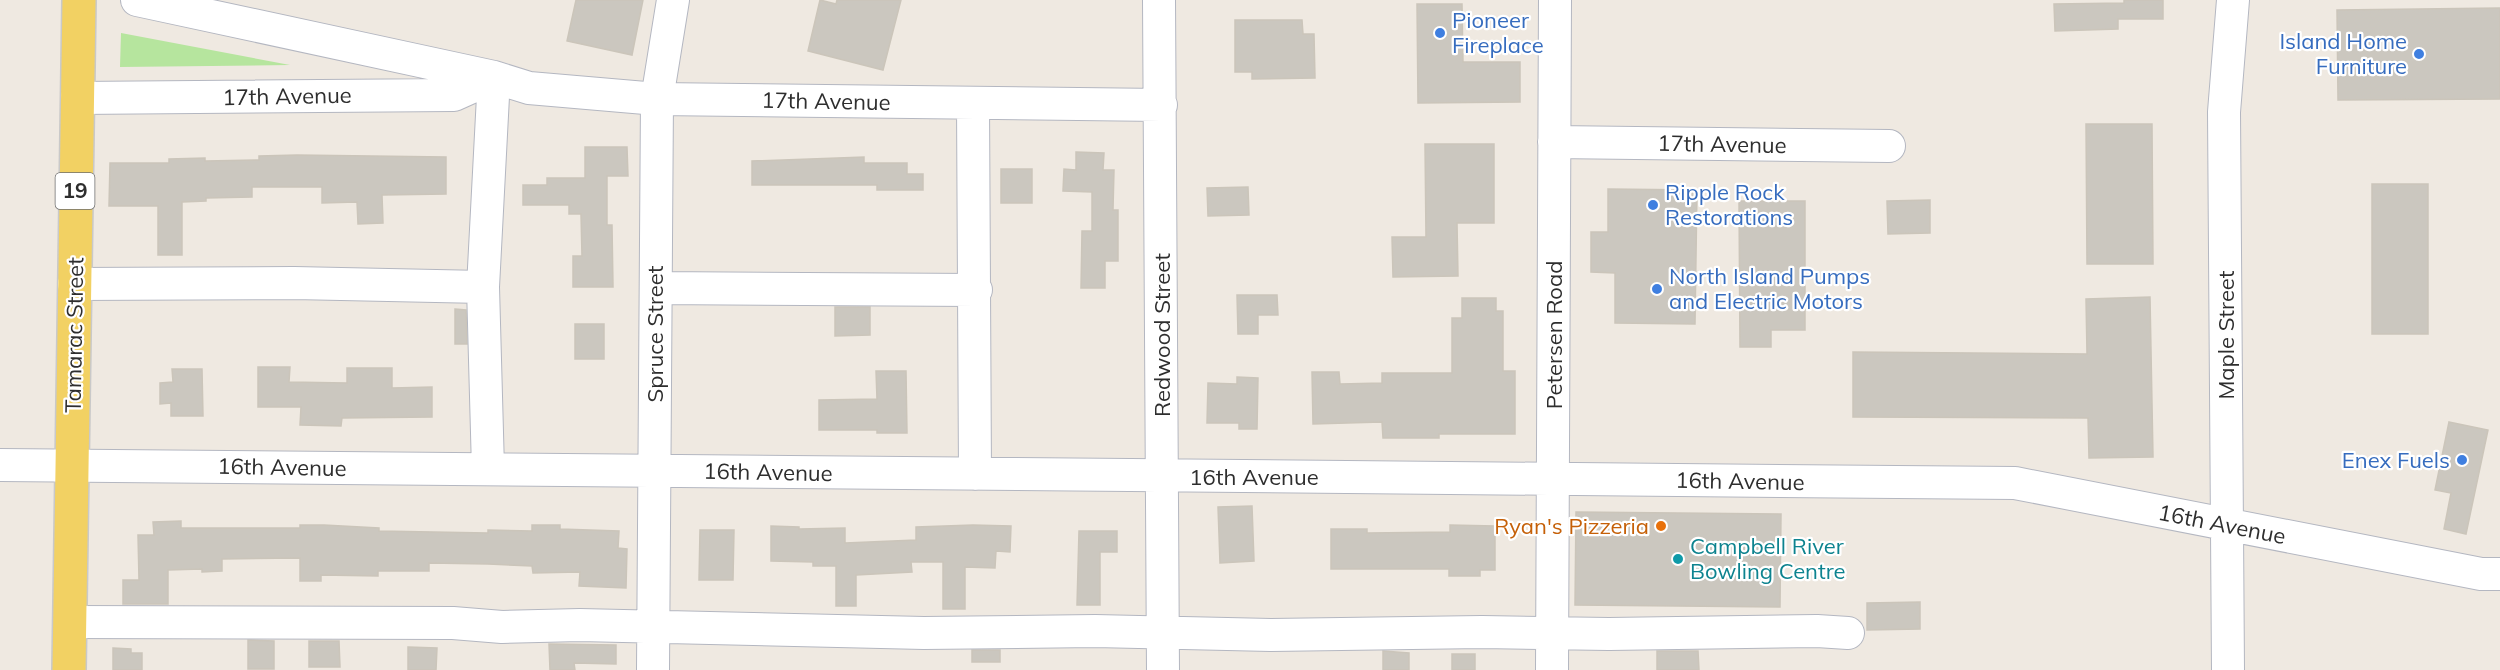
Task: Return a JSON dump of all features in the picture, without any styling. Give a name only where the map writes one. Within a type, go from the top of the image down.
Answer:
[{"type":"main road","name":"Tamarac Street","points":[[69,670],[79,0]]},
{"type":"street","name":"17th Avenue","points":[[137,0],[494,77],[529,88],[657,99],[1161,105]]},
{"type":"street","name":"Spruce Street","points":[[653,670],[657,99],[673,0]]},
{"type":"street","name":"Redwood Street","points":[[1159,0],[1163,670]]},
{"type":"street","name":"Petersen Road","points":[[1552,670],[1555,0]]},
{"type":"street","name":"Maple Street","points":[[2229,670],[2224,112],[2233,0]]},
{"type":"street","name":"17th Avenue","points":[[77,98],[454,95],[494,77]]},
{"type":"street","points":[[488,469],[483,287],[494,77]]},
{"type":"street","points":[[973,103],[976,290],[975,474]]},
{"type":"street","name":"17th Avenue","points":[[1554,142],[1889,146]]},
{"type":"street","points":[[74,284],[294,283],[483,287]]},
{"type":"street","points":[[656,288],[976,290]]},
{"type":"street","name":"16th Avenue","points":[[0,465],[2015,483],[2481,574],[2500,574]]},
{"type":"street","points":[[70,622],[453,623],[502,627],[653,626],[869,633],[1163,632],[1271,635],[1482,632],[1817,631],[1848,633]]},
{"type":"green space","points":[[121,33],[290,65],[120,67]]},
{"type":"building","points":[[576,0],[643,0],[632,55],[567,41]]},
{"type":"building","points":[[820,0],[836,4],[837,0],[901,0],[883,70],[808,51]]},
{"type":"building","points":[[2124,0],[2163,0],[2163,19],[2118,19],[2118,29],[2055,31],[2054,4],[2124,3]]},
{"type":"building","name":"Pioneer Fireplace","points":[[1417,4],[1462,4],[1463,62],[1520,62],[1520,102],[1418,103]]},
{"type":"building","name":"Island Home Furniture","points":[[2500,8],[2500,99],[2338,100],[2337,10]]},
{"type":"building","points":[[1235,20],[1302,20],[1303,34],[1314,34],[1315,78],[1252,79],[1252,72],[1235,72]]},
{"type":"building","points":[[2086,124],[2152,124],[2153,264],[2087,264]]},
{"type":"building","points":[[1425,144],[1494,144],[1494,223],[1457,223],[1458,276],[1393,277],[1392,237],[1426,237]]},
{"type":"building","points":[[585,147],[627,147],[628,176],[607,176],[607,225],[612,225],[613,287],[573,287],[573,256],[582,256],[581,214],[569,214],[569,205],[523,205],[523,185],[547,185],[547,178],[585,178]]},
{"type":"building","points":[[1076,152],[1104,153],[1103,170],[1114,170],[1113,210],[1118,210],[1118,261],[1105,261],[1105,288],[1081,288],[1082,231],[1092,231],[1092,192],[1063,191],[1064,169],[1076,170]]},
{"type":"building","points":[[259,156],[446,157],[446,194],[382,195],[383,223],[358,224],[357,202],[322,203],[322,187],[252,187],[252,197],[206,198],[206,201],[182,202],[182,255],[158,255],[158,206],[109,206],[110,163],[169,163],[169,159],[205,158],[205,161],[259,160]]},
{"type":"building","points":[[864,157],[864,163],[907,163],[907,174],[923,174],[923,190],[877,190],[877,185],[752,185],[752,161]]},
{"type":"building","points":[[1001,169],[1032,169],[1032,203],[1001,203]]},
{"type":"building","points":[[2372,184],[2428,184],[2428,334],[2372,334]]},
{"type":"building","points":[[1248,187],[1249,215],[1208,216],[1207,188]]},
{"type":"building","points":[[1608,189],[1697,190],[1695,324],[1615,323],[1615,273],[1591,272],[1591,232],[1608,232]]},
{"type":"building","points":[[1930,200],[1930,233],[1888,234],[1887,201]]},
{"type":"building","points":[[1739,201],[1805,201],[1805,330],[1771,330],[1771,347],[1740,347]]},
{"type":"building","points":[[1237,295],[1277,295],[1278,315],[1258,315],[1258,334],[1238,334]]},
{"type":"building","points":[[2150,297],[2153,457],[2089,458],[2088,418],[1853,417],[1853,352],[2087,354],[2086,299]]},
{"type":"building","points":[[1462,298],[1496,298],[1496,311],[1503,311],[1503,371],[1515,371],[1515,434],[1439,434],[1439,438],[1383,438],[1382,422],[1313,424],[1312,372],[1339,372],[1340,384],[1382,383],[1382,373],[1452,373],[1452,318],[1462,318]]},
{"type":"building","points":[[835,307],[870,307],[870,335],[835,336]]},
{"type":"building","points":[[455,309],[466,310],[467,344],[455,344]]},
{"type":"building","points":[[575,324],[604,324],[604,359],[575,359]]},
{"type":"building","points":[[258,367],[290,367],[289,382],[347,383],[347,368],[392,368],[392,388],[432,387],[432,417],[342,418],[341,426],[300,425],[301,407],[258,407]]},
{"type":"building","points":[[172,369],[202,369],[203,416],[171,416],[171,403],[160,404],[160,383],[173,382]]},
{"type":"building","points":[[876,371],[906,371],[907,433],[877,433],[877,430],[819,430],[819,400],[877,399]]},
{"type":"building","points":[[1237,377],[1258,378],[1257,429],[1239,429],[1239,423],[1207,423],[1208,383],[1237,384]]},
{"type":"building","name":"Enex Fuels","points":[[2449,422],[2488,430],[2466,534],[2444,529],[2451,493],[2435,490]]},
{"type":"building","points":[[1252,506],[1254,561],[1220,563],[1218,507]]},
{"type":"building","name":"Campbell River Bowling Centre","points":[[1576,512],[1781,514],[1780,607],[1575,605]]},
{"type":"building","points":[[181,521],[181,528],[300,528],[300,525],[324,525],[379,528],[379,531],[488,533],[488,530],[532,531],[532,525],[560,525],[560,529],[619,531],[618,548],[627,549],[626,588],[579,586],[580,572],[533,573],[532,566],[488,564],[429,563],[429,571],[378,571],[378,576],[321,575],[321,581],[300,581],[300,558],[222,559],[222,571],[168,570],[168,604],[123,604],[123,580],[139,580],[138,535],[154,535],[153,522]]},
{"type":"building","points":[[1450,525],[1495,526],[1495,570],[1480,570],[1480,576],[1449,576],[1449,569],[1331,569],[1331,529],[1367,529],[1367,533],[1450,532]]},
{"type":"building","points":[[771,526],[799,527],[799,529],[845,528],[845,543],[916,540],[916,527],[1011,526],[1010,552],[996,551],[995,568],[965,567],[965,609],[943,609],[943,562],[911,562],[912,572],[856,575],[856,606],[836,606],[836,566],[813,566],[813,562],[771,561]]},
{"type":"building","points":[[700,530],[734,530],[733,580],[699,580]]},
{"type":"building","points":[[1079,531],[1117,531],[1117,552],[1100,552],[1100,605],[1077,605]]},
{"type":"building","points":[[1920,602],[1920,629],[1867,630],[1867,603]]},
{"type":"building","points":[[248,640],[274,641],[274,669],[248,669]]},
{"type":"building","points":[[309,641],[339,641],[340,667],[309,667]]},
{"type":"building","points":[[549,644],[616,645],[616,664],[574,663],[575,670],[550,670]]},
{"type":"building","points":[[408,647],[437,648],[436,670],[408,670]]},
{"type":"building","points":[[113,648],[131,649],[131,653],[142,653],[142,670],[113,670]]},
{"type":"building","points":[[972,650],[1000,650],[1000,662],[972,662]]},
{"type":"building","points":[[1383,651],[1409,653],[1409,670],[1383,670]]},
{"type":"building","points":[[1657,651],[1698,651],[1699,670],[1657,670]]},
{"type":"building","points":[[1452,654],[1475,654],[1475,670],[1452,670]]},
{"type":"place","name":"Pioneer Fireplace","points":[[1440,33]]},
{"type":"place","name":"Island Home Furniture","points":[[2419,54]]},
{"type":"place","name":"Ripple Rock Restorations","points":[[1653,205]]},
{"type":"place","name":"North Island Pumps and Electric Motors","points":[[1657,289]]},
{"type":"place","name":"Enex Fuels","points":[[2462,460]]},
{"type":"place","name":"Ryan's Pizzeria","points":[[1661,526]]},
{"type":"place","name":"Campbell River Bowling Centre","points":[[1678,559]]}]
